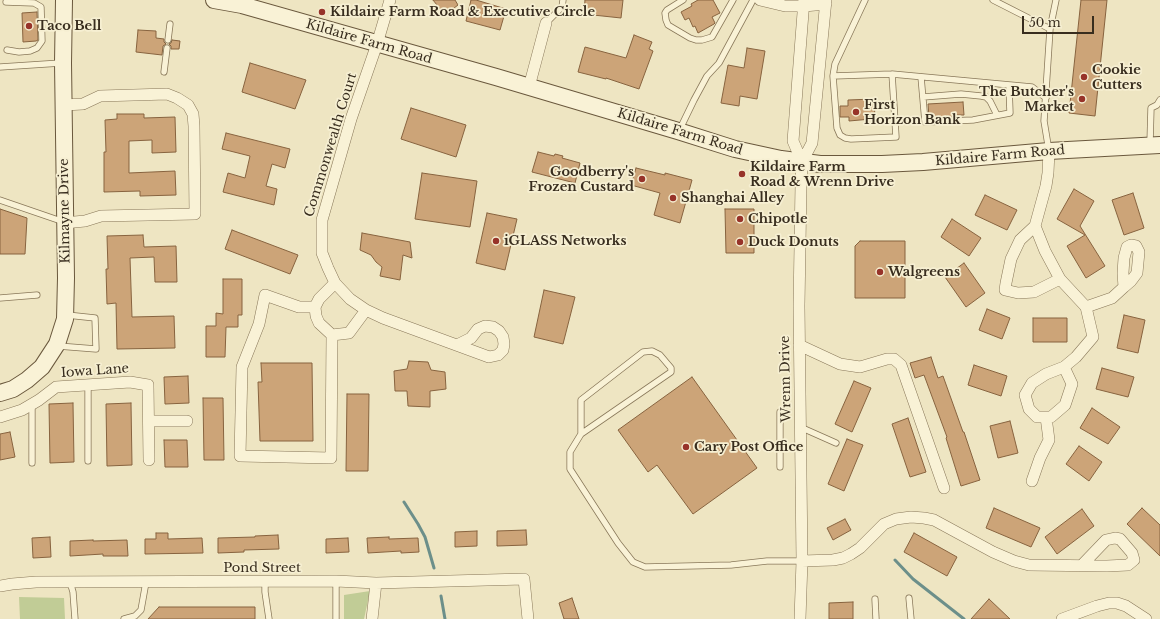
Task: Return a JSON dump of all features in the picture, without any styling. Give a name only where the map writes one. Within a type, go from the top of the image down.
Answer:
[{"type":"main road","name":"Kilmayne Drive","points":[[0,393],[13,389],[27,380],[42,367],[55,346],[61,332],[65,315],[64,0]]},
{"type":"main road","name":"Kildaire Farm Road","points":[[214,0],[240,2],[377,44],[530,87],[735,149],[781,159],[848,165],[882,164],[1049,151],[1155,145]]},
{"type":"street","name":"Commonwealth Court","points":[[390,0],[377,44],[351,119],[322,220],[322,253],[335,283],[350,298],[366,310],[383,318],[457,345]]},
{"type":"street","points":[[760,0],[785,6],[826,2],[812,143],[802,162]]},
{"type":"street","points":[[802,162],[794,141],[804,3]]},
{"type":"street","points":[[530,87],[546,24]]},
{"type":"street","points":[[64,105],[83,104],[100,96],[167,94],[188,105],[192,114],[194,126],[195,198],[195,214],[101,216],[85,221],[64,222]]},
{"type":"street","points":[[1049,151],[1046,186],[1035,226],[1020,240],[1011,259],[1005,290],[1018,293],[1034,292],[1060,279]]},
{"type":"street","name":"Wrenn Drive","points":[[800,619],[802,561],[799,345],[802,162]]},
{"type":"street","points":[[1035,226],[1045,251],[1060,279],[1086,307],[1093,337],[1076,357],[1064,367],[1046,374],[1032,384],[1025,395],[1029,409],[1037,416],[1051,417],[1065,405],[1072,384],[1064,367]]},
{"type":"street","points":[[316,307],[299,307],[265,295],[259,324],[242,367],[240,456],[332,458],[332,336],[319,323],[316,316],[316,307],[319,299],[335,283]]},
{"type":"street","points":[[1086,307],[1112,298],[1124,287]]},
{"type":"street","points":[[332,336],[350,333],[366,310]]},
{"type":"street","points":[[799,345],[840,364],[860,367],[887,359],[894,359],[901,365],[944,488]]},
{"type":"street","name":"Iowa Lane","points":[[0,417],[22,410],[56,387],[130,382],[148,385],[149,460]]},
{"type":"street","points":[[1032,481],[1040,458],[1049,440],[1046,417]]},
{"type":"street","points":[[149,421],[187,421]]},
{"type":"street","points":[[802,561],[833,560],[843,558],[860,548],[884,524],[896,519],[911,517],[934,520],[993,552],[1014,561],[1029,565],[1082,565]]},
{"type":"street","name":"Pond Street","points":[[0,586],[36,582],[336,581],[376,583],[524,579],[528,619]]},
{"type":"street","points":[[372,619],[376,583]]},
{"type":"street","points":[[1062,619],[1087,615],[1097,606],[1109,603],[1117,603],[1126,606],[1146,619]]},
{"type":"lane","points":[[546,24],[562,7],[563,0]]},
{"type":"lane","points":[[683,0],[667,10],[666,20],[668,25],[690,38],[702,40],[712,37],[733,0]]},
{"type":"lane","points":[[678,131],[708,76],[719,63],[753,0]]},
{"type":"lane","points":[[865,0],[835,64],[833,76],[837,128],[840,135],[851,139],[896,137],[892,74]]},
{"type":"lane","points":[[993,0],[1050,29]]},
{"type":"lane","points":[[1049,151],[1044,121],[1050,29],[1056,0]]},
{"type":"lane","points":[[6,2],[34,2],[42,7],[42,41],[37,48],[30,51],[19,52],[7,50]]},
{"type":"lane","points":[[168,40],[170,24]]},
{"type":"lane","points":[[164,72],[167,48]]},
{"type":"lane","points":[[0,67],[63,63]]},
{"type":"lane","points":[[833,76],[892,74],[1032,87],[1046,98]]},
{"type":"lane","points":[[921,77],[925,122],[973,120],[1010,113],[1009,85]]},
{"type":"lane","points":[[923,96],[961,94],[986,97],[990,101],[997,115]]},
{"type":"lane","points":[[1155,145],[1151,108],[1157,105],[1160,100]]},
{"type":"lane","points":[[0,200],[64,222]]},
{"type":"lane","points":[[0,298],[37,295]]},
{"type":"lane","points":[[55,346],[96,349],[95,318],[65,315]]},
{"type":"lane","points":[[581,434],[581,400],[643,352],[652,351],[660,355],[671,368],[671,372],[581,434],[570,452],[570,469],[618,543],[633,562],[645,567],[731,565],[767,561],[802,561]]},
{"type":"lane","points":[[88,385],[88,461]]},
{"type":"lane","points":[[32,404],[32,463]]},
{"type":"lane","points":[[780,412],[780,467]]},
{"type":"lane","points":[[800,427],[836,443]]},
{"type":"lane","points":[[265,581],[265,592],[269,617]]},
{"type":"lane","points":[[336,581],[336,619]]},
{"type":"lane","points":[[70,582],[73,592],[75,619]]},
{"type":"lane","points":[[124,619],[135,616],[141,610],[146,582]]},
{"type":"lane","points":[[909,598],[911,619]]},
{"type":"lane","points":[[875,599],[876,619]]},
{"type":"green space","points":[[370,591],[364,619],[344,619],[344,595]]},
{"type":"green space","points":[[19,597],[64,598],[65,619],[20,619]]},
{"type":"building","points":[[433,0],[455,0],[458,5],[445,15]]},
{"type":"building","points":[[471,0],[476,0],[506,9],[500,30],[466,21]]},
{"type":"building","points":[[585,0],[623,0],[621,18],[584,14]]},
{"type":"building","points":[[698,0],[713,0],[720,13],[712,17],[715,23],[714,24],[698,33],[695,26],[693,27],[689,18],[685,20],[681,12],[692,6],[691,4]]},
{"type":"building","points":[[1081,0],[1107,0],[1095,116],[1069,113]]},
{"type":"building","points":[[37,12],[38,40],[23,42],[22,13]]},
{"type":"building","points":[[138,30],[156,31],[156,38],[164,39],[166,44],[163,46],[162,55],[136,52]]},
{"type":"building","points":[[634,35],[652,42],[649,49],[653,51],[639,89],[606,78],[578,72],[585,47],[626,58]]},
{"type":"building","points":[[172,40],[180,41],[179,49],[171,49],[169,44]]},
{"type":"building","points":[[747,48],[765,51],[757,99],[740,96],[739,106],[721,103],[728,65],[744,68]]},
{"type":"building","points":[[250,63],[306,80],[295,109],[242,92]]},
{"type":"building","name":"First Horizon Bank","points":[[874,99],[875,118],[849,121],[849,117],[840,117],[840,106],[848,106],[848,100]]},
{"type":"building","points":[[963,102],[964,115],[954,115],[954,117],[929,117],[928,104]]},
{"type":"building","points":[[411,108],[466,125],[456,157],[401,139]]},
{"type":"building","points":[[117,114],[144,114],[144,118],[175,117],[176,152],[152,153],[152,140],[129,141],[129,173],[175,171],[176,195],[140,196],[140,191],[104,192],[104,152],[106,152],[105,120],[117,119]]},
{"type":"building","points":[[226,133],[290,149],[285,168],[272,164],[266,186],[277,189],[274,205],[223,192],[228,173],[245,178],[250,156],[222,149]]},
{"type":"building","points":[[538,152],[554,156],[555,154],[563,156],[562,158],[580,163],[575,183],[532,172]]},
{"type":"building","name":"Shanghai Alley","points":[[636,168],[692,180],[680,223],[654,215],[660,193],[631,185]]},
{"type":"building","points":[[422,173],[477,181],[470,227],[415,219]]},
{"type":"building","points":[[1074,189],[1094,201],[1080,226],[1105,266],[1086,278],[1067,246],[1085,235],[1057,219]]},
{"type":"building","points":[[1133,193],[1144,228],[1124,235],[1112,200]]},
{"type":"building","points":[[985,195],[1017,210],[1007,230],[975,215]]},
{"type":"building","points":[[0,209],[27,218],[25,254],[0,254]]},
{"type":"building","points":[[725,209],[754,209],[754,253],[726,253]]},
{"type":"building","name":"iGLASS Networks","points":[[487,213],[517,219],[505,270],[476,263]]},
{"type":"building","points":[[952,219],[981,238],[969,256],[941,237]]},
{"type":"building","points":[[232,230],[298,255],[290,274],[225,249]]},
{"type":"building","points":[[362,233],[410,242],[412,258],[403,255],[400,280],[380,276],[382,267],[371,255],[360,250]]},
{"type":"building","points":[[143,235],[144,247],[176,246],[177,282],[155,282],[154,257],[130,258],[132,317],[174,316],[175,348],[117,349],[116,303],[107,304],[107,236]]},
{"type":"building","name":"Walgreens","points":[[860,241],[905,241],[905,298],[855,298],[855,246]]},
{"type":"building","points":[[964,263],[985,293],[966,307],[945,277]]},
{"type":"building","points":[[223,279],[242,279],[242,315],[238,315],[238,327],[226,327],[225,357],[206,357],[206,326],[216,326],[216,313],[223,314]]},
{"type":"building","points":[[544,290],[575,297],[563,344],[534,337]]},
{"type":"building","points":[[987,309],[1010,318],[1002,339],[979,330]]},
{"type":"building","points":[[1124,315],[1145,320],[1138,353],[1117,348]]},
{"type":"building","points":[[1033,318],[1067,318],[1067,342],[1033,342]]},
{"type":"building","points":[[931,357],[938,378],[943,376],[980,480],[961,486],[946,438],[947,437],[924,375],[915,378],[910,363]]},
{"type":"building","points":[[409,361],[428,362],[431,370],[445,372],[446,389],[430,391],[430,407],[408,406],[407,391],[395,391],[394,371],[407,369]]},
{"type":"building","points":[[261,363],[312,363],[313,441],[260,441],[258,382],[262,382]]},
{"type":"building","points":[[974,365],[1007,376],[1001,396],[968,385]]},
{"type":"building","points":[[1102,368],[1134,377],[1128,397],[1096,389]]},
{"type":"building","points":[[188,376],[189,403],[165,404],[164,377]]},
{"type":"building","name":"Cary Post Office","points":[[692,377],[757,468],[693,514],[657,465],[648,472],[618,430]]},
{"type":"building","points":[[854,381],[871,388],[852,432],[835,424]]},
{"type":"building","points":[[347,394],[369,394],[368,471],[346,471]]},
{"type":"building","points":[[203,398],[223,398],[224,460],[204,460]]},
{"type":"building","points":[[73,403],[74,462],[50,463],[49,404]]},
{"type":"building","points":[[131,403],[132,465],[107,466],[106,404]]},
{"type":"building","points":[[1092,408],[1120,427],[1108,444],[1080,428]]},
{"type":"building","points":[[908,418],[926,472],[910,477],[892,424]]},
{"type":"building","points":[[1010,421],[1018,453],[998,458],[990,426]]},
{"type":"building","points":[[10,432],[15,457],[0,460],[0,434]]},
{"type":"building","points":[[847,439],[863,445],[844,491],[828,484]]},
{"type":"building","points":[[164,440],[187,440],[188,467],[165,467]]},
{"type":"building","points":[[1079,446],[1102,462],[1089,481],[1066,464]]},
{"type":"building","points":[[994,508],[1040,528],[1031,547],[986,528]]},
{"type":"building","points":[[1142,508],[1160,525],[1160,556],[1127,524]]},
{"type":"building","points":[[1082,509],[1094,526],[1057,554],[1045,537]]},
{"type":"building","points":[[845,519],[851,530],[833,540],[827,528]]},
{"type":"building","points":[[526,530],[527,545],[497,546],[497,531]]},
{"type":"building","points":[[477,531],[477,546],[455,547],[455,532]]},
{"type":"building","points":[[156,533],[168,533],[168,539],[202,538],[203,553],[145,554],[145,539],[156,539]]},
{"type":"building","points":[[914,533],[957,557],[947,576],[904,552]]},
{"type":"building","points":[[278,535],[279,549],[244,550],[244,552],[218,553],[218,538]]},
{"type":"building","points":[[50,537],[51,557],[33,558],[32,538]]},
{"type":"building","points":[[389,537],[389,539],[418,538],[419,552],[401,553],[401,551],[368,553],[367,538]]},
{"type":"building","points":[[348,538],[349,552],[326,553],[326,539]]},
{"type":"building","points":[[127,540],[128,556],[103,556],[103,554],[70,556],[70,541]]},
{"type":"building","points":[[572,598],[579,619],[564,619],[559,603]]},
{"type":"building","points":[[989,599],[1010,619],[971,619]]},
{"type":"building","points":[[853,602],[853,619],[829,619],[829,603]]},
{"type":"building","points":[[159,607],[255,607],[255,619],[148,619]]},
{"type":"waterway","points":[[404,502],[425,537],[434,568]]},
{"type":"waterway","points":[[895,560],[913,579],[964,619]]},
{"type":"waterway","points":[[441,596],[445,619]]},
{"type":"place","name":"Kildaire Farm Road & Executive Circle","points":[[322,12]]},
{"type":"place","name":"Taco Bell","points":[[29,26]]},
{"type":"place","name":"Cookie Cutters","points":[[1084,77]]},
{"type":"place","name":"The Butcher's Market","points":[[1082,99]]},
{"type":"place","name":"First Horizon Bank","points":[[856,112]]},
{"type":"place","name":"Kildaire Farm Road & Wrenn Drive","points":[[742,174]]},
{"type":"place","name":"Goodberry's Frozen Custard","points":[[642,179]]},
{"type":"place","name":"Shanghai Alley","points":[[673,198]]},
{"type":"place","name":"Chipotle","points":[[740,219]]},
{"type":"place","name":"iGLASS Networks","points":[[496,241]]},
{"type":"place","name":"Duck Donuts","points":[[740,242]]},
{"type":"place","name":"Walgreens","points":[[880,272]]},
{"type":"place","name":"Cary Post Office","points":[[686,447]]}]
